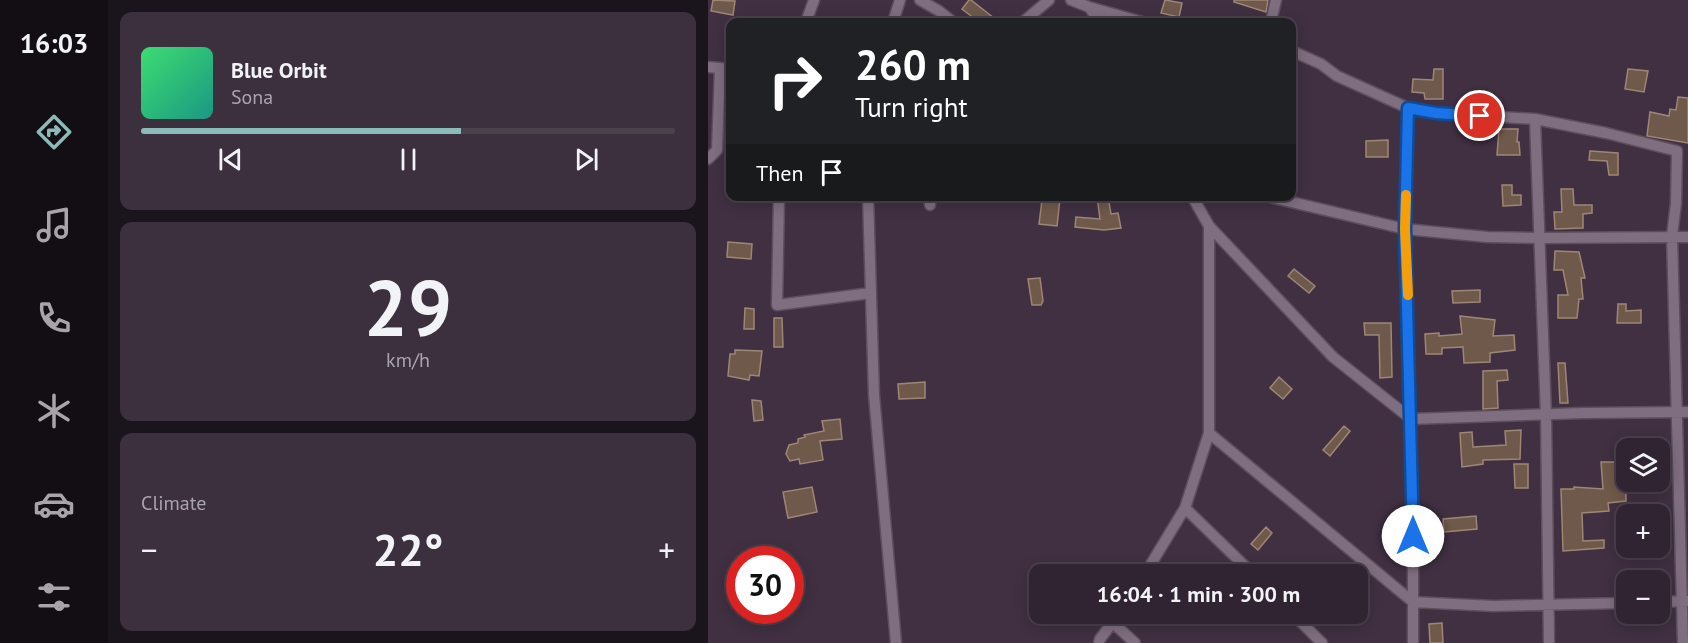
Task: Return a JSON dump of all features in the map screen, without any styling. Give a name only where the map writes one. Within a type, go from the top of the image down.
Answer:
[{"type":"street","points":[[807,18],[814,0]]},
{"type":"street","points":[[894,18],[900,0]]},
{"type":"street","points":[[920,0],[949,18]]},
{"type":"street","points":[[1028,18],[1049,0]]},
{"type":"street","points":[[1071,0],[1128,18]]},
{"type":"street","points":[[1089,7],[1100,0]]},
{"type":"street","points":[[1272,18],[1276,0]]},
{"type":"street","points":[[1089,7],[1097,18]]},
{"type":"street","points":[[1296,53],[1321,64],[1337,76],[1408,108],[1436,113],[1535,119],[1606,133],[1677,151],[1672,237],[1682,412],[1685,601],[1683,643]]},
{"type":"street","points":[[708,67],[725,69],[717,150],[708,159]]},
{"type":"street","points":[[1408,108],[1405,229],[1411,419],[1413,643]]},
{"type":"street","points":[[1535,119],[1546,414],[1550,643]]},
{"type":"street","points":[[1676,169],[1688,170]]},
{"type":"street","points":[[779,201],[777,306],[871,293]]},
{"type":"street","points":[[867,201],[874,395],[896,643]]},
{"type":"street","points":[[1195,201],[1209,226],[1333,357],[1411,419],[1682,412]]},
{"type":"street","points":[[1287,201],[1405,229],[1487,237],[1688,237]]},
{"type":"street","points":[[1151,564],[1185,508],[1209,433],[1209,226]]},
{"type":"street","points":[[1209,433],[1413,602],[1493,606],[1616,603]]},
{"type":"street","points":[[1185,508],[1243,564]]},
{"type":"street","points":[[1670,602],[1685,601]]},
{"type":"street","points":[[1099,643],[1112,624]]},
{"type":"street","points":[[1121,624],[1135,643]]},
{"type":"street","points":[[1303,624],[1322,643]]},
{"type":"building","points":[[713,0],[735,1],[733,15],[711,11]]},
{"type":"building","points":[[971,0],[994,18],[974,18],[962,9]]},
{"type":"building","points":[[1165,0],[1182,3],[1179,17],[1161,13]]},
{"type":"building","points":[[1234,0],[1268,0],[1266,12],[1234,2]]},
{"type":"building","points":[[1434,69],[1443,69],[1443,99],[1425,99],[1424,93],[1412,92],[1413,79],[1433,80]]},
{"type":"building","points":[[1628,69],[1648,71],[1644,92],[1625,89]]},
{"type":"building","points":[[1678,97],[1688,98],[1688,143],[1647,136],[1650,112],[1669,116],[1670,109],[1676,110]]},
{"type":"building","points":[[1499,129],[1518,129],[1517,142],[1519,142],[1520,155],[1497,155]]},
{"type":"building","points":[[1388,140],[1388,157],[1366,157],[1366,141]]},
{"type":"building","points":[[1590,151],[1618,153],[1618,175],[1609,175],[1607,161],[1589,160]]},
{"type":"building","points":[[1502,185],[1512,185],[1512,195],[1521,195],[1521,205],[1503,206]]},
{"type":"building","points":[[1561,189],[1573,189],[1574,205],[1592,205],[1592,213],[1583,214],[1583,228],[1555,229],[1554,212],[1562,212]]},
{"type":"building","points":[[1042,201],[1060,201],[1057,226],[1039,224]]},
{"type":"building","points":[[1098,201],[1109,201],[1111,214],[1118,213],[1121,228],[1104,230],[1075,227],[1076,217],[1100,219]]},
{"type":"building","points":[[728,242],[752,244],[751,259],[727,257]]},
{"type":"building","points":[[1555,251],[1579,252],[1585,278],[1581,278],[1583,299],[1579,299],[1577,318],[1558,318],[1558,295],[1568,295],[1563,270],[1554,270]]},
{"type":"building","points":[[1294,269],[1315,286],[1309,293],[1288,276]]},
{"type":"building","points":[[1040,278],[1043,301],[1041,305],[1032,305],[1028,279]]},
{"type":"building","points":[[1480,290],[1480,302],[1453,303],[1452,291]]},
{"type":"building","points":[[1618,304],[1626,304],[1626,311],[1641,310],[1641,323],[1617,323]]},
{"type":"building","points":[[745,308],[754,309],[754,329],[744,329]]},
{"type":"building","points":[[1460,316],[1495,320],[1493,336],[1514,335],[1515,350],[1490,353],[1490,362],[1464,363],[1463,347],[1442,348],[1442,354],[1426,354],[1425,334],[1439,333],[1439,336],[1462,334]]},
{"type":"building","points":[[774,318],[782,318],[783,347],[774,347]]},
{"type":"building","points":[[1364,323],[1391,323],[1392,377],[1380,378],[1379,335],[1365,335]]},
{"type":"building","points":[[735,350],[762,351],[759,376],[750,375],[749,380],[728,376],[730,354],[735,354]]},
{"type":"building","points":[[1558,363],[1565,363],[1568,403],[1560,403]]},
{"type":"building","points":[[1507,370],[1508,380],[1497,381],[1498,408],[1483,409],[1483,371]]},
{"type":"building","points":[[1279,377],[1292,389],[1283,399],[1270,388]]},
{"type":"building","points":[[925,382],[925,398],[899,399],[898,384]]},
{"type":"building","points":[[752,400],[761,401],[763,420],[754,421]]},
{"type":"building","points":[[840,419],[842,439],[820,441],[823,460],[800,464],[799,459],[790,461],[786,454],[789,445],[798,443],[798,439],[805,437],[804,435],[824,431],[822,421]]},
{"type":"building","points":[[1344,426],[1350,431],[1330,456],[1323,450]]},
{"type":"building","points":[[1521,430],[1520,459],[1483,460],[1483,464],[1462,467],[1460,433],[1472,432],[1473,447],[1506,445],[1505,431]]},
{"type":"building","points":[[1601,462],[1615,462],[1616,492],[1626,492],[1626,501],[1608,503],[1609,511],[1582,513],[1583,541],[1604,540],[1604,548],[1563,551],[1561,489],[1574,489],[1574,487],[1603,489]]},
{"type":"building","points":[[1514,464],[1528,464],[1528,488],[1515,488]]},
{"type":"building","points":[[812,487],[817,512],[788,518],[783,492]]},
{"type":"building","points":[[1476,516],[1477,529],[1444,532],[1443,519]]},
{"type":"building","points":[[1266,527],[1272,533],[1258,550],[1251,544]]},
{"type":"building","points":[[1442,623],[1443,643],[1430,643],[1429,624]]},
{"type":"slow traffic","points":[[1406,195],[1408,295]]},
{"type":"route","points":[[1413,536],[1405,229],[1408,108],[1436,113],[1480,116]]}]
